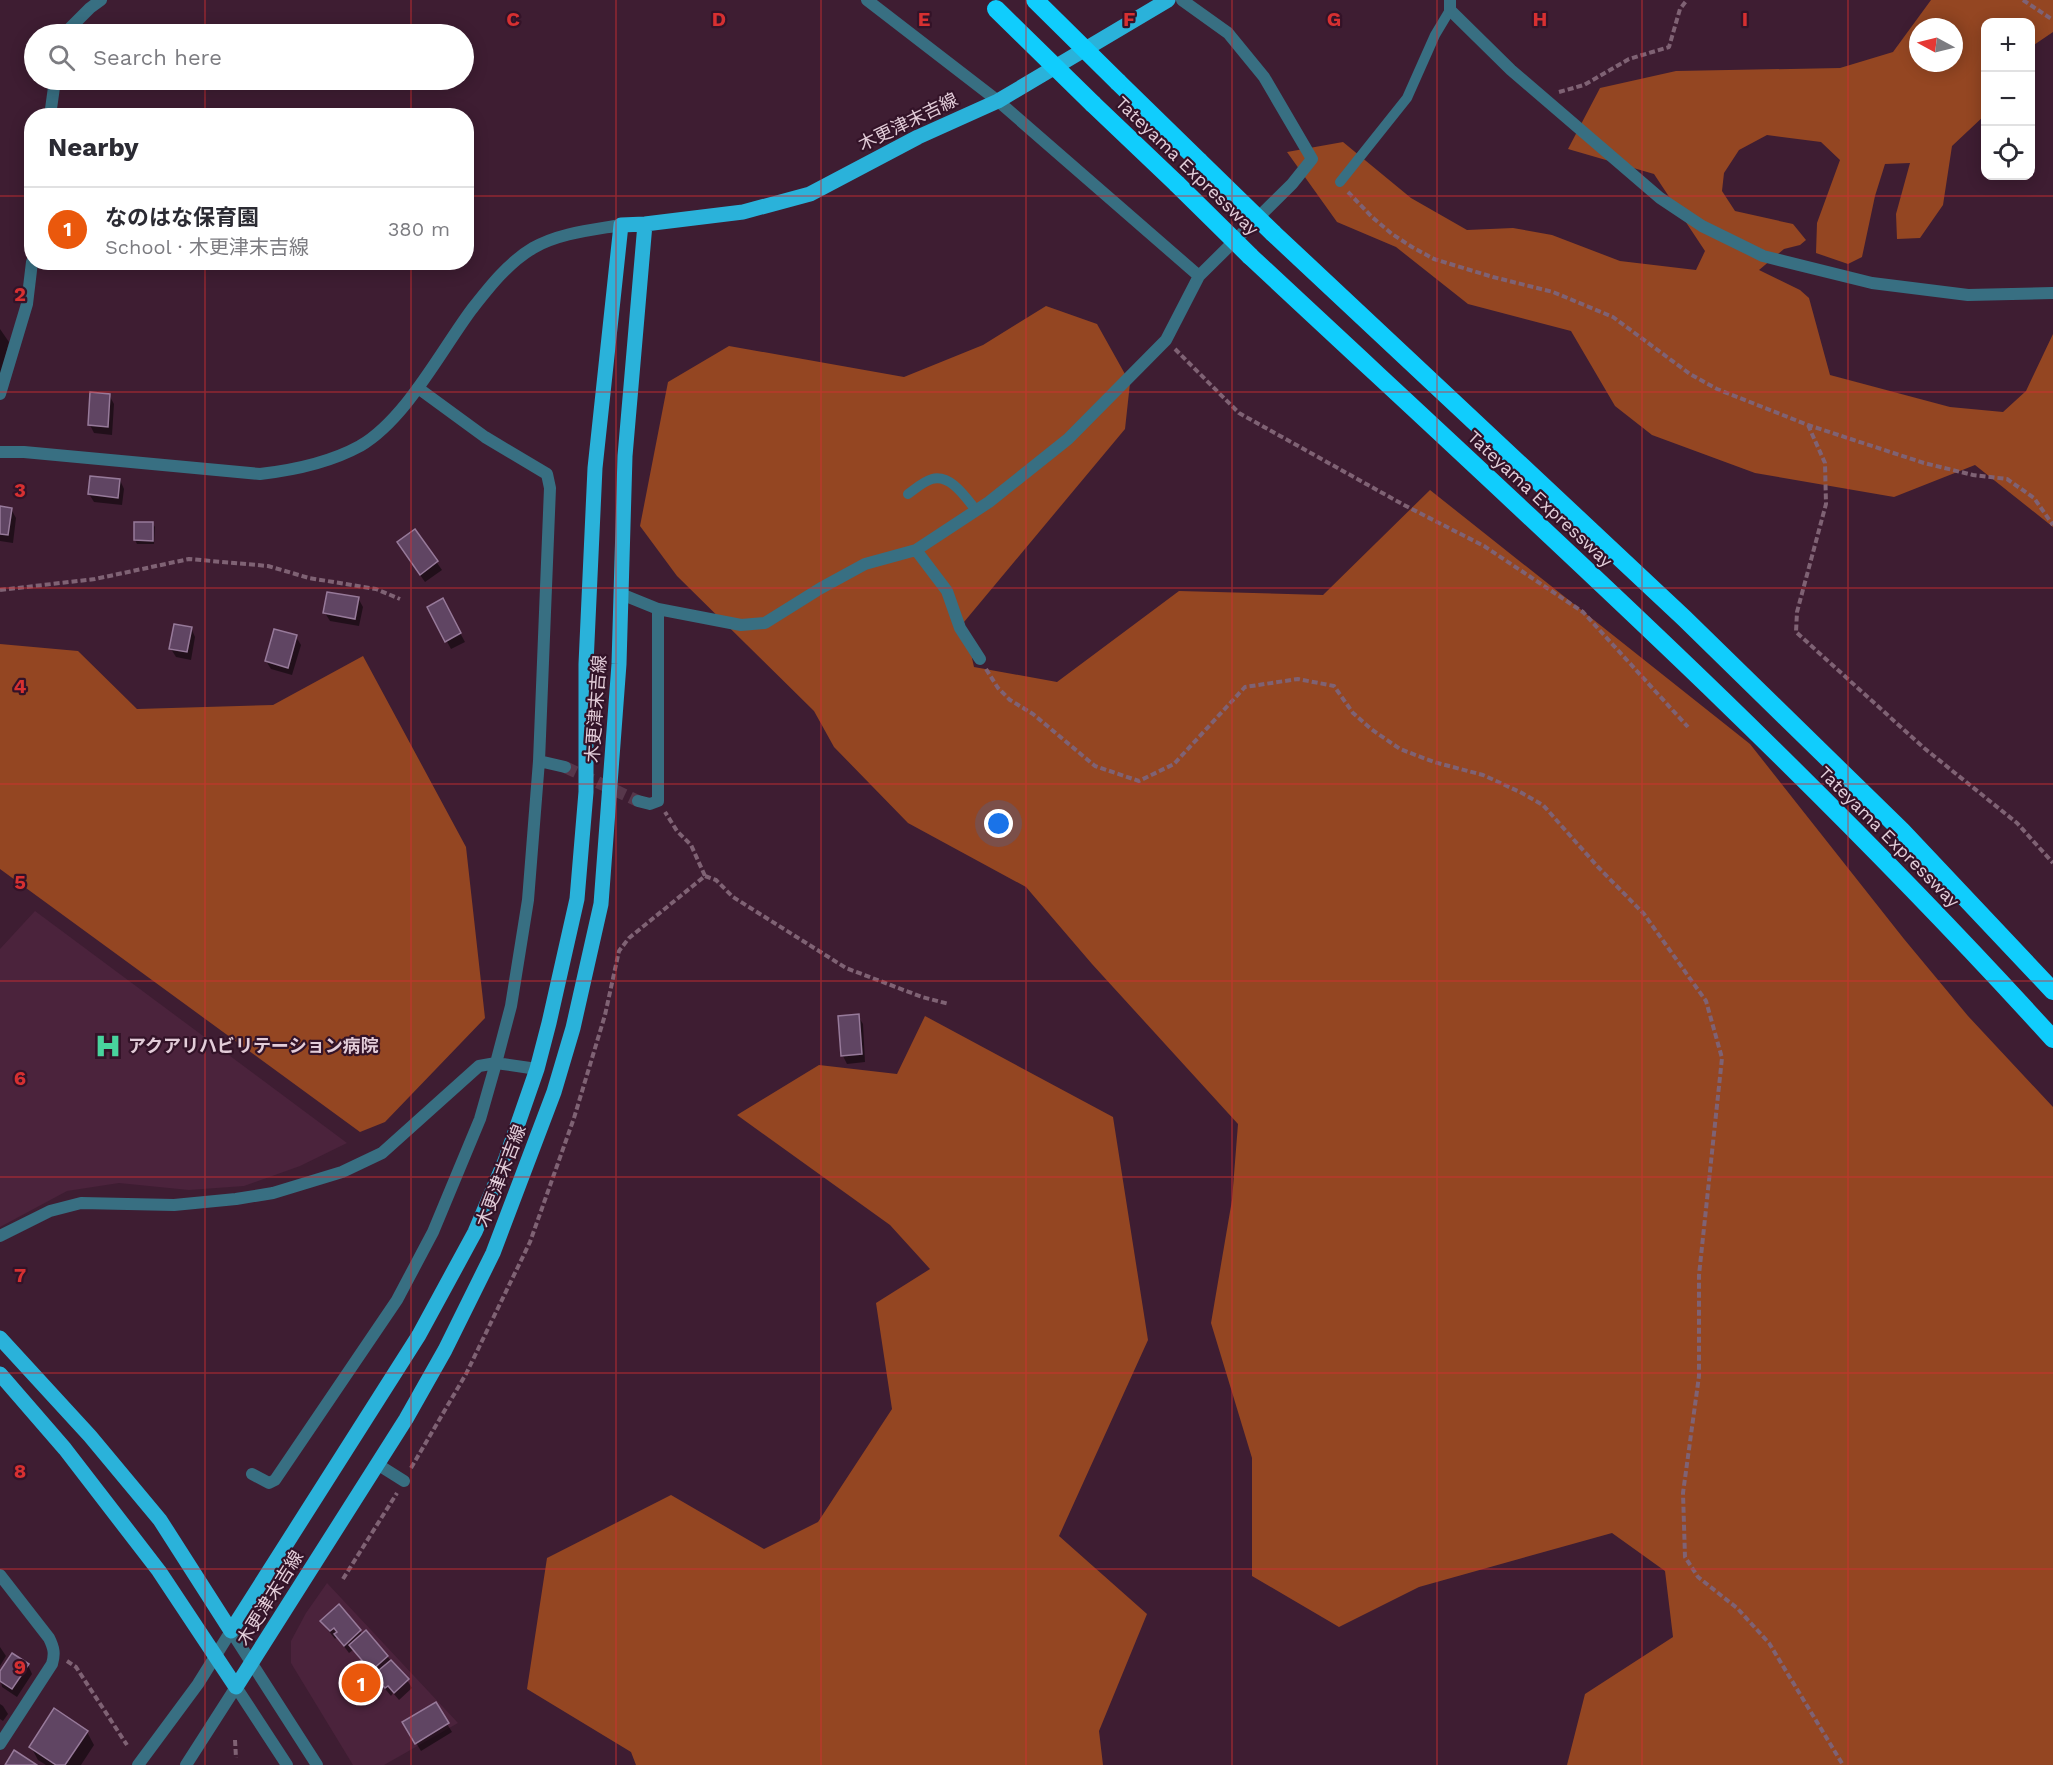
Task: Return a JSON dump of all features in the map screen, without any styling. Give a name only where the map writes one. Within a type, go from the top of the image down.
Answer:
[{"type":"highway","name":"Tateyama Expressway","points":[[1035,0],[1273,233],[1684,618],[1902,831],[2053,991]]},
{"type":"highway","name":"Tateyama Expressway","points":[[992,4],[1250,256],[1568,552],[1740,718],[1986,965],[2053,1039]]},
{"type":"main road","name":"木更津末吉線","points":[[0,1338],[90,1436],[160,1520],[231,1631],[425,1325],[475,1232],[505,1161],[537,1069],[577,899],[586,792],[586,664],[595,468],[621,225],[743,212],[810,194],[918,137],[998,100],[1168,0]]},
{"type":"main road","name":"木更津末吉線","points":[[0,1374],[65,1449],[159,1571],[236,1688],[446,1350],[493,1253],[554,1092],[573,1028],[601,904],[614,742],[625,456],[645,224]]},
{"type":"street","points":[[74,24],[101,0]]},
{"type":"street","points":[[867,0],[998,100],[1199,276]]},
{"type":"street","points":[[621,594],[658,609],[741,625],[765,623],[865,564],[916,550],[976,510],[1068,438],[1166,340],[1199,276],[1292,184],[1312,159],[1264,77],[1228,33],[1182,0]]},
{"type":"street","points":[[1450,5],[1511,70],[1660,198],[1702,226],[1763,256],[1872,283],[1968,295],[2053,293]]},
{"type":"street","points":[[51,108],[54,90]]},
{"type":"street","points":[[0,452],[24,452],[260,474],[294,470],[327,461],[360,446],[383,428],[418,388],[450,338],[507,267],[534,247],[565,235],[621,225]]},
{"type":"street","points":[[0,394],[27,304],[31,270]]},
{"type":"street","points":[[252,1474],[269,1483],[275,1480],[397,1300],[433,1233],[480,1119],[496,1064],[511,1006],[528,900],[540,761],[550,488],[547,474],[485,437],[418,388]]},
{"type":"street","points":[[916,550],[947,591],[960,628],[980,659]]},
{"type":"street","points":[[638,801],[650,804],[658,801],[658,609]]},
{"type":"street","points":[[540,761],[565,767]]},
{"type":"street","points":[[0,1236],[50,1211],[81,1203],[174,1205],[236,1199],[273,1193],[342,1172],[382,1153],[479,1066],[496,1064],[537,1069]]},
{"type":"street","points":[[377,1464],[404,1480]]},
{"type":"street","points":[[0,1575],[48,1638],[53,1646],[54,1655],[52,1664],[0,1744]]},
{"type":"street","points":[[138,1765],[198,1684],[231,1631],[317,1765]]},
{"type":"street","points":[[186,1765],[236,1688],[287,1765]]},
{"type":"lane","points":[[1340,182],[1407,98],[1450,5]]},
{"type":"lane","points":[[908,494],[930,479],[940,478],[951,483],[976,510]]},
{"type":"path","points":[[1540,94],[1560,92],[1584,85],[1629,59],[1669,46],[1680,9],[1687,0]]},
{"type":"path","points":[[2023,0],[2053,20]]},
{"type":"path","points":[[1340,182],[1372,217],[1412,248],[1434,259],[1553,292],[1613,317],[1690,374],[1717,389],[1808,425],[1924,463],[1973,475],[2007,479],[2034,498],[2053,525]]},
{"type":"path","points":[[1166,340],[1239,413],[1404,505],[1484,546],[1583,612],[1688,727]]},
{"type":"path","points":[[1808,425],[1825,463],[1826,504],[1797,612],[1796,632],[1924,748],[2017,823],[2053,863]]},
{"type":"path","points":[[0,590],[95,579],[189,559],[268,566],[309,578],[376,589],[400,599]]},
{"type":"path","points":[[980,659],[998,688],[1010,700],[1033,714],[1095,766],[1139,781],[1174,764],[1245,687],[1298,679],[1334,686],[1353,713],[1400,749],[1434,762],[1483,775],[1544,805],[1598,867],[1644,914],[1706,1001],[1722,1058],[1698,1275],[1699,1376],[1683,1493],[1685,1557],[1698,1577],[1737,1608],[1769,1643],[1843,1765]]},
{"type":"path","points":[[658,801],[677,831],[691,845],[705,876],[716,880],[733,897],[846,968],[922,997],[949,1004]]},
{"type":"path","points":[[343,1579],[384,1517],[465,1374],[530,1242],[574,1118],[605,1016],[619,951],[628,938],[705,876]]},
{"type":"path","points":[[54,1655],[76,1667],[127,1745]]},
{"type":"path","points":[[235,1740],[236,1758]]},
{"type":"shaded area","points":[[1931,0],[2053,0],[2053,32],[2035,44],[2035,18],[1981,18],[1981,119],[1952,146],[1943,205],[1920,238],[1897,239],[1896,214],[1910,163],[1885,164],[1875,196],[1862,257],[1848,264],[1816,253],[1817,223],[1840,160],[1821,142],[1767,135],[1739,150],[1724,173],[1722,191],[1735,211],[1793,224],[1806,240],[1800,245],[1784,249],[1759,270],[1800,290],[1809,298],[1830,375],[1950,407],[2003,412],[2026,391],[2053,334],[2053,527],[1975,465],[1894,497],[1755,473],[1652,435],[1615,406],[1571,331],[1468,304],[1396,247],[1337,222],[1287,152],[1343,142],[1411,198],[1467,230],[1513,228],[1552,235],[1620,261],[1696,270],[1705,251],[1654,174],[1568,149],[1600,88],[1676,71],[1840,68],[1893,52],[1909,30],[1909,72],[1963,72],[1963,18],[1918,18]]},
{"type":"shaded area","points":[[1046,306],[1097,324],[1130,383],[1125,429],[964,622],[974,667],[1057,682],[1179,591],[1323,595],[1430,490],[1750,744],[1968,1016],[2053,1107],[2053,1765],[1567,1765],[1585,1694],[1673,1637],[1665,1571],[1612,1533],[1419,1587],[1339,1627],[1252,1576],[1252,1458],[1211,1323],[1232,1200],[1238,1124],[1092,964],[1026,887],[908,823],[834,747],[814,711],[677,576],[640,526],[668,382],[729,346],[904,377],[983,345]]},
{"type":"shaded area","points":[[0,644],[78,651],[137,709],[273,705],[363,656],[466,847],[485,1018],[385,1122],[360,1132],[0,869]]},
{"type":"shaded area","name":"アクアリハビリテーション病院","points":[[35,911],[347,1143],[300,1166],[244,1186],[189,1190],[119,1183],[67,1191],[0,1227],[0,949]]},
{"type":"shaded area","points":[[925,1016],[1113,1117],[1148,1340],[1059,1536],[1147,1614],[1099,1731],[1103,1765],[636,1765],[631,1752],[527,1689],[547,1558],[671,1495],[764,1549],[818,1522],[892,1409],[876,1303],[930,1269],[890,1225],[737,1115],[819,1065],[897,1074]]},
{"type":"shaded area","points":[[327,1583],[458,1723],[384,1765],[353,1765],[291,1663],[291,1641],[306,1613]]},
{"type":"building","points":[[90,392],[110,394],[108,427],[88,425]]},
{"type":"building","points":[[90,476],[120,479],[118,498],[88,494]]},
{"type":"building","points":[[0,506],[12,508],[8,535],[0,534]]},
{"type":"building","points":[[134,522],[153,522],[153,541],[134,540]]},
{"type":"building","points":[[415,529],[438,561],[420,575],[397,542]]},
{"type":"building","points":[[327,592],[359,597],[355,619],[323,613]]},
{"type":"building","points":[[443,598],[461,633],[445,642],[427,607]]},
{"type":"building","points":[[174,624],[192,627],[187,652],[169,649]]},
{"type":"building","points":[[274,629],[297,635],[288,668],[265,661]]},
{"type":"building","points":[[859,1014],[862,1054],[841,1056],[838,1016]]},
{"type":"building","points":[[339,1604],[361,1630],[344,1646],[334,1634],[337,1632],[334,1628],[330,1631],[320,1621]]},
{"type":"building","points":[[366,1630],[388,1656],[371,1671],[349,1645]]},
{"type":"building","points":[[12,1653],[29,1664],[12,1689],[0,1681],[0,1671]]},
{"type":"building","points":[[391,1660],[409,1679],[394,1693],[388,1686],[385,1688],[373,1675]]},
{"type":"building","points":[[436,1702],[449,1723],[415,1744],[402,1722]]},
{"type":"building","points":[[54,1708],[88,1731],[65,1765],[56,1765],[29,1747]]},
{"type":"building","points":[[14,1750],[37,1765],[5,1765]]},
{"type":"tunnel","points":[[565,767],[638,801]]},
{"type":"place","name":"アクアリハビリテーション病院","points":[[108,1046]]},
{"type":"place","name":"なのはな保育園","points":[[361,1683]]}]
